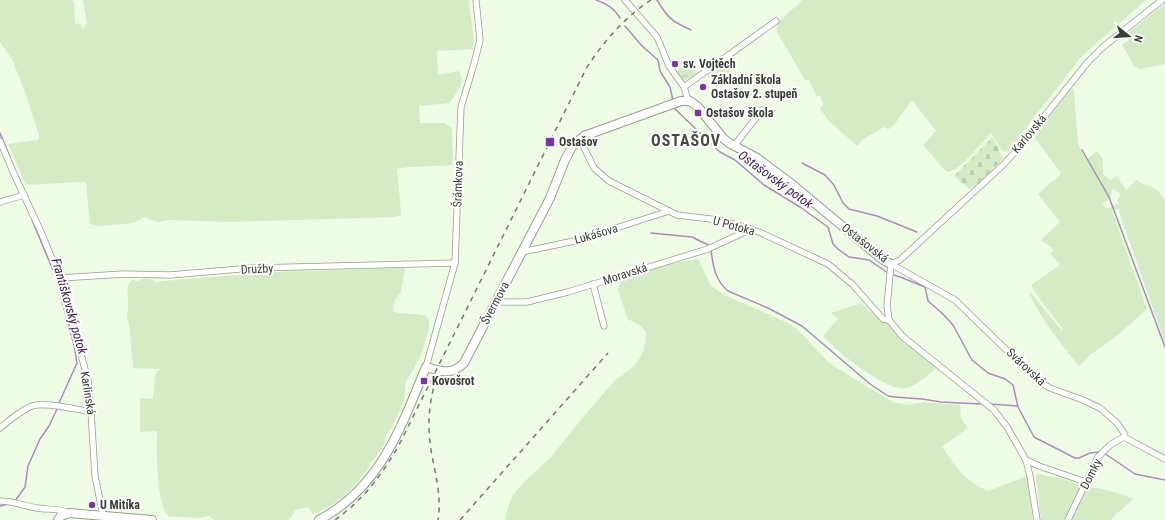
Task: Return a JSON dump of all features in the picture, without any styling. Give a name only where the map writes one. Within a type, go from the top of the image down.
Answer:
[{"type":"street","name":"Šrámkova","points":[[426,367],[455,263],[461,107],[480,40],[476,0]]},
{"type":"street","points":[[625,0],[657,37],[669,66],[684,87],[688,100]]},
{"type":"street","name":"Karlovská","points":[[891,264],[900,260],[1003,165],[1024,142],[1086,63],[1103,47],[1162,0]]},
{"type":"street","points":[[684,87],[776,21]]},
{"type":"street","name":"Ostašovská","points":[[688,100],[693,102],[719,135],[734,146],[757,158],[793,185],[883,260],[891,264],[887,306],[890,320],[902,336],[994,410],[1008,427],[1026,460],[1037,520]]},
{"type":"street","name":"Švermova","points":[[426,367],[445,372],[456,370],[464,363],[550,198],[573,145],[584,136],[688,100]]},
{"type":"street","points":[[734,146],[762,110]]},
{"type":"street","name":"U Potoka","points":[[580,139],[594,168],[609,181],[676,215],[719,220],[750,229],[828,264],[852,284],[883,319],[890,320]]},
{"type":"street","name":"Karlinská","points":[[0,141],[60,278],[88,380],[92,412],[95,476],[103,515]]},
{"type":"street","points":[[0,202],[24,195]]},
{"type":"street","name":"Lukášova","points":[[522,252],[579,240],[669,211]]},
{"type":"street","name":"Moravská","points":[[496,302],[527,302],[553,296],[708,249],[750,229]]},
{"type":"street","name":"Družby","points":[[60,278],[124,274],[170,275],[252,268],[455,263]]},
{"type":"street","name":"Svárovská","points":[[891,264],[955,300],[1037,380],[1050,388],[1100,408],[1117,423],[1124,434],[1124,437]]},
{"type":"street","points":[[593,284],[604,326]]},
{"type":"street","points":[[319,520],[334,512],[355,496],[376,471],[396,438],[426,367]]},
{"type":"street","points":[[0,428],[11,418],[35,405],[58,406],[92,412]]},
{"type":"street","points":[[1124,437],[1165,459]]},
{"type":"street","name":"Domky","points":[[1068,520],[1098,457],[1110,445],[1124,437]]},
{"type":"street","points":[[1026,460],[1086,482]]},
{"type":"street","points":[[0,501],[14,502],[69,513],[152,520]]},
{"type":"street","points":[[58,520],[61,516],[69,513]]},
{"type":"green space","points":[[0,0],[72,0],[74,2],[75,23],[81,25],[83,29],[87,23],[83,0],[469,0],[474,41],[472,49],[437,51],[438,75],[459,71],[462,81],[460,86],[449,103],[419,106],[420,123],[444,123],[452,128],[452,165],[397,169],[401,215],[394,217],[231,222],[169,220],[158,222],[144,217],[134,223],[97,226],[90,224],[86,182],[26,185],[8,144],[38,140],[39,135],[12,59],[0,42]]},
{"type":"green space","points":[[802,0],[1146,0],[1082,56],[1008,151],[1004,152],[1001,149],[991,133],[965,161],[948,172],[923,145],[936,131],[912,100],[894,125],[889,129],[884,127],[865,138],[857,146],[829,121],[820,109],[823,105],[820,95],[817,97],[809,80],[805,80],[777,32],[778,23]]},
{"type":"green space","points":[[1165,3],[1165,64],[1140,69],[1134,66],[1122,44],[1129,39],[1122,38]]},
{"type":"green space","points":[[723,61],[731,71],[715,85],[707,75]]},
{"type":"green space","points":[[686,62],[694,69],[696,74],[684,81],[676,72]]},
{"type":"green space","points":[[1072,88],[1074,90],[1078,144],[1086,160],[1097,151],[1103,159],[1103,174],[1110,180],[1117,176],[1126,190],[1137,180],[1156,189],[1165,200],[1165,343],[1119,209],[1112,210],[1147,309],[1119,334],[1090,355],[1079,366],[1058,340],[1040,313],[1029,293],[1031,293],[1062,331],[1063,329],[1031,285],[1060,265],[1050,253],[1053,251],[1052,248],[1042,241],[1042,239],[1060,222],[1038,194],[1061,173],[1035,138],[1039,130]],"holes":[[[1113,189],[1121,194],[1117,201],[1119,203],[1118,205],[1116,203],[1108,209],[1102,204],[1110,199]]]},
{"type":"green space","points":[[993,137],[1003,159],[974,187],[972,186],[969,189],[954,176]]},
{"type":"green space","points":[[698,259],[710,284],[718,291],[796,328],[830,364],[893,402],[908,405],[924,402],[960,405],[961,418],[968,428],[942,447],[956,466],[971,482],[988,491],[1027,476],[1033,520],[505,520],[513,495],[523,483],[551,457],[616,379],[629,370],[642,354],[646,340],[646,332],[641,326],[628,319],[618,290],[622,279],[665,265]]},
{"type":"green space","points":[[405,268],[401,292],[395,300],[393,311],[426,316],[429,321],[429,328],[420,357],[406,382],[404,400],[391,429],[386,435],[384,445],[357,483],[342,498],[327,508],[313,514],[308,507],[295,510],[293,515],[288,520],[215,520],[209,516],[200,518],[170,517],[165,511],[159,490],[157,431],[140,432],[140,398],[153,399],[155,374],[160,369],[133,368],[127,315],[127,293],[130,282],[133,279],[138,282],[144,278],[149,278],[155,282],[274,272]]},
{"type":"green space","points":[[861,303],[882,322],[887,323],[897,335],[936,368],[914,385],[907,388],[898,388],[875,378],[840,352],[824,337],[824,335],[838,319],[831,313]]},
{"type":"green space","points":[[1038,473],[1079,484],[1079,491],[1065,520],[1041,520],[1036,478]]},
{"type":"green space","points":[[1087,486],[1111,491],[1134,499],[1111,520],[1071,520]]},
{"type":"waterway","name":"Ostašovský potok","points":[[596,0],[610,7],[620,18]]},
{"type":"waterway","points":[[657,0],[664,11],[671,18],[691,30]]},
{"type":"waterway","name":"Ostašovský potok","points":[[625,26],[642,46],[658,60],[660,71],[670,87],[673,101]]},
{"type":"waterway","name":"Ostašovský potok","points":[[675,106],[675,109],[720,152],[735,160],[764,185],[800,207],[828,227],[833,244],[838,249],[849,257],[869,260],[888,273]]},
{"type":"waterway","name":"Františkovský potok","points":[[0,133],[10,157]]},
{"type":"waterway","points":[[1082,150],[1109,197],[1165,347]]},
{"type":"waterway","points":[[802,163],[825,175],[834,185],[843,203],[849,209],[877,216],[917,232]]},
{"type":"waterway","name":"Františkovský potok","points":[[32,220],[55,275],[74,345],[77,363],[59,403]]},
{"type":"waterway","points":[[651,233],[692,237],[708,245]]},
{"type":"waterway","points":[[711,250],[717,277],[728,291],[768,308],[802,326],[870,384],[888,396],[941,402],[981,404]]},
{"type":"waterway","name":"Ostašovský potok","points":[[894,275],[925,287],[928,301],[953,325],[972,360],[988,373],[1005,379],[1013,385],[1018,407],[1034,437],[1075,458],[1079,458],[1090,453],[1100,452]]},
{"type":"waterway","points":[[990,404],[1018,406]]},
{"type":"waterway","name":"Františkovský potok","points":[[15,501],[25,487],[28,466],[40,439],[49,426],[58,407]]},
{"type":"waterway","name":"Ostašovský potok","points":[[1104,453],[1135,474],[1165,480]]},
{"type":"waterway","name":"Františkovský potok","points":[[0,506],[8,504]]},
{"type":"railway","points":[[335,520],[355,504],[371,486],[399,445],[586,69],[615,31],[641,7],[651,0]]},
{"type":"railway","points":[[460,520],[608,353]]},
{"type":"railway","points":[[436,379],[430,405],[429,423],[431,450],[439,494],[438,520]]},
{"type":"place","name":"sv. Vojtěch","points":[[675,64]]},
{"type":"place","name":"Základní škola Ostašov 2. stupeň","points":[[703,87]]},
{"type":"place","name":"Ostašov škola","points":[[698,113]]},
{"type":"place","name":"Ostašov","points":[[550,142]]},
{"type":"place","name":"Kovošrot","points":[[424,381]]},
{"type":"place","name":"U Mitíka","points":[[92,505]]},
{"type":"district","name":"OSTAŠOV","points":[[686,140]]}]
